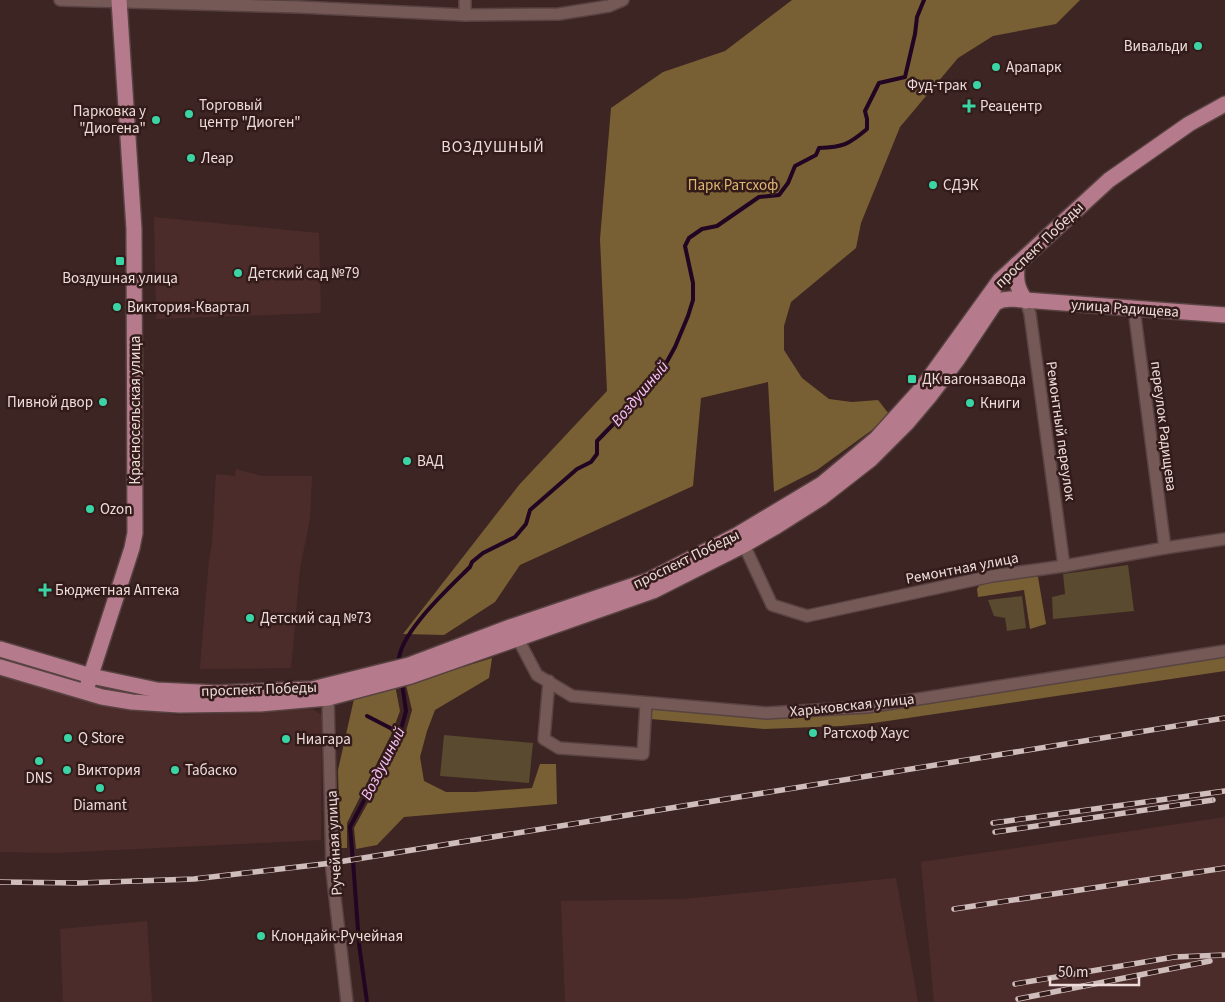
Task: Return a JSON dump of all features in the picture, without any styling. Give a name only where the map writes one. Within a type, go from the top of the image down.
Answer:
[{"type":"main road","name":"Красносельская улица","points":[[85,693],[132,548],[135,533],[134,229],[119,1]]},
{"type":"main road","name":"проспект Победы","points":[[516,633],[649,580],[737,535],[822,484],[876,439],[922,388],[1000,280],[1109,180],[1189,124],[1225,104]]},
{"type":"main road","points":[[1017,264],[1016,280],[1019,291],[1026,301]]},
{"type":"main road","name":"улица Радищева","points":[[991,309],[995,303],[1002,300],[1225,315]]},
{"type":"main road","name":"проспект Победы","points":[[0,667],[85,693],[132,702],[179,705],[260,704],[330,691],[391,676],[516,633],[654,591],[744,545],[821,498],[884,447],[930,397],[991,309]]},
{"type":"main road","name":"проспект Победы","points":[[0,649],[91,676],[157,690],[218,693],[312,689],[330,691]]},
{"type":"street","points":[[60,0],[299,4],[465,15],[559,14],[609,6],[623,0]]},
{"type":"street","points":[[465,0],[465,15]]},
{"type":"street","name":"Ремонтный переулок","points":[[1026,301],[1030,314],[1064,566]]},
{"type":"street","name":"переулок Радищева","points":[[1134,309],[1165,548]]},
{"type":"street","name":"Ремонтная улица","points":[[744,545],[772,605],[807,616],[992,576],[1225,539]]},
{"type":"street","name":"Харьковская улица","points":[[516,633],[537,675],[572,696],[646,704],[766,713],[867,707],[1225,651]]},
{"type":"street","points":[[549,681],[544,739],[559,748],[643,754],[646,704]]},
{"type":"street","name":"Ручейная улица","points":[[330,691],[332,870],[347,1002]]},
{"type":"shaded area","name":"Детский сад №79","points":[[154,217],[319,233],[321,313],[156,319]]},
{"type":"shaded area","name":"Детский сад №73","points":[[236,469],[261,476],[312,476],[310,518],[300,569],[291,668],[200,669],[212,543],[216,474],[235,476]]},
{"type":"shaded area","points":[[1128,565],[1134,611],[1053,619],[1052,597],[1065,594],[1063,574]]},
{"type":"shaded area","points":[[1022,596],[1026,628],[1007,631],[1005,618],[994,616],[988,600]]},
{"type":"shaded area","points":[[0,673],[107,704],[177,715],[312,709],[322,715],[321,840],[54,853],[0,852]]},
{"type":"shaded area","points":[[444,735],[533,743],[529,783],[440,776]]},
{"type":"shaded area","points":[[1225,817],[1225,1002],[934,1002],[921,862]]},
{"type":"shaded area","points":[[896,878],[918,1002],[565,1002],[561,901],[684,899]]},
{"type":"shaded area","points":[[147,921],[152,1002],[63,1002],[60,929]]},
{"type":"green space","name":"Парк Ратсхоф","points":[[792,0],[1080,0],[1056,24],[993,36],[958,58],[900,127],[861,223],[856,248],[791,302],[784,326],[784,350],[802,378],[829,399],[852,402],[878,400],[889,414],[872,430],[817,470],[774,492],[768,382],[701,398],[693,486],[520,565],[495,602],[444,635],[403,634],[519,485],[607,391],[600,239],[611,108],[663,72],[725,51]]},
{"type":"green space","points":[[1027,576],[1038,577],[1046,624],[1030,629],[1024,590],[978,597],[977,589],[981,583]]},
{"type":"green space","points":[[1225,656],[1225,671],[874,723],[765,729],[651,719],[652,708],[766,718]]},
{"type":"green space","points":[[492,658],[489,678],[435,710],[420,757],[424,781],[446,792],[532,788],[540,764],[556,764],[557,804],[404,817],[377,845],[356,849],[354,828],[405,735],[412,710],[406,685]]},
{"type":"green space","points":[[395,685],[400,711],[391,735],[347,823],[347,848],[340,848],[338,770],[354,699]]},
{"type":"waterway","name":"Воздушный","points":[[399,663],[400,652],[406,639],[426,612],[470,567],[472,562],[483,553],[515,537],[526,524],[530,510],[577,469],[591,462],[597,454],[597,441],[626,411],[633,395],[646,388],[664,367],[675,347],[693,300],[693,283],[685,246],[689,238],[702,229],[717,226],[759,197],[779,195],[788,183],[795,166],[816,155],[819,148],[845,144],[855,139],[867,129],[865,111],[879,83],[905,77],[917,17],[924,0]]},
{"type":"waterway","name":"Воздушный","points":[[367,1002],[359,944],[350,827],[400,733],[406,711],[402,683]]},
{"type":"waterway","points":[[367,716],[400,733]]},
{"type":"railway","points":[[0,882],[79,883],[194,879],[332,863],[1225,718]]},
{"type":"railway","points":[[993,823],[1225,791]]},
{"type":"railway","points":[[995,832],[1213,800]]},
{"type":"railway","points":[[954,909],[1225,868]]},
{"type":"railway","points":[[1015,984],[1174,957],[1225,955]]},
{"type":"railway","points":[[1018,999],[1210,961]]},
{"type":"place","name":"Вивальди","points":[[1198,46]]},
{"type":"place","name":"Арапарк","points":[[996,67]]},
{"type":"place","name":"Фуд-трак","points":[[977,85]]},
{"type":"place","name":"Реацентр","points":[[969,106]]},
{"type":"place","name":"Торговый центр \"Диоген\"","points":[[189,114]]},
{"type":"place","name":"Парковка у \"Диогена\"","points":[[156,120]]},
{"type":"place","name":"Леар","points":[[191,158]]},
{"type":"place","name":"СДЭК","points":[[933,185]]},
{"type":"place","name":"Воздушная улица","points":[[120,261]]},
{"type":"place","name":"Детский сад №79","points":[[238,273]]},
{"type":"place","name":"Виктория-Квартал","points":[[117,307]]},
{"type":"place","name":"ДК вагонзавода","points":[[912,379]]},
{"type":"place","name":"Пивной двор","points":[[103,402]]},
{"type":"place","name":"Книги","points":[[970,403]]},
{"type":"place","name":"ВАД","points":[[407,461]]},
{"type":"place","name":"Ozon","points":[[90,509]]},
{"type":"place","name":"Бюджетная Аптека","points":[[45,590]]},
{"type":"place","name":"Детский сад №73","points":[[250,618]]},
{"type":"place","name":"Ратсхоф Хаус","points":[[813,733]]},
{"type":"place","name":"Q Store","points":[[68,738]]},
{"type":"place","name":"Ниагара","points":[[286,739]]},
{"type":"place","name":"DNS","points":[[39,761]]},
{"type":"place","name":"Виктория","points":[[67,770]]},
{"type":"place","name":"Табаско","points":[[175,770]]},
{"type":"place","name":"Diamant","points":[[100,788]]},
{"type":"place","name":"Клондайк-Ручейная","points":[[261,936]]},
{"type":"district","name":"ВОЗДУШНЫЙ","points":[[493,146]]}]
